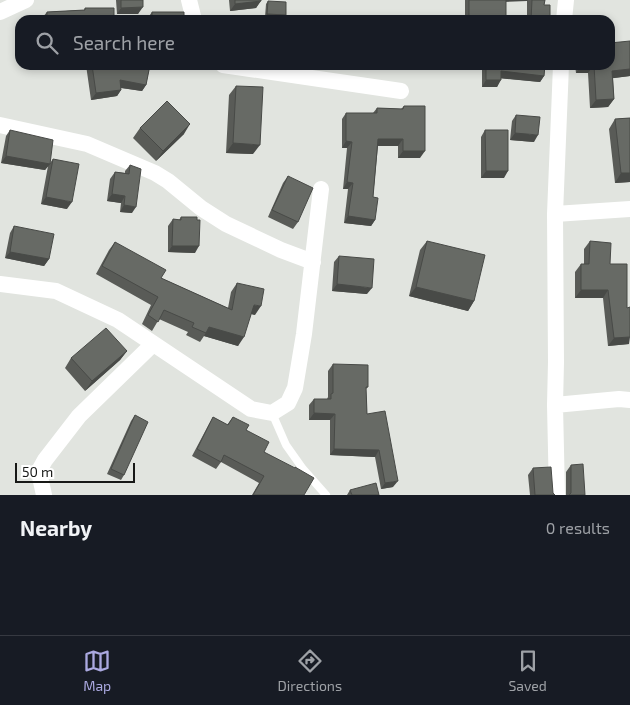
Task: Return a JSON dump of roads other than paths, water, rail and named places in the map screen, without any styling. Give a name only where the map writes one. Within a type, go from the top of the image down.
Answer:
[{"type":"street","points":[[0,12],[26,0]]},
{"type":"street","points":[[189,0],[193,15]]},
{"type":"street","points":[[564,15],[566,0]]},
{"type":"street","points":[[258,70],[401,91]]},
{"type":"street","points":[[557,495],[555,214],[561,70]]},
{"type":"street","points":[[0,125],[87,144],[155,173],[168,181],[201,208],[226,224],[281,250],[313,262]]},
{"type":"street","points":[[0,284],[56,291],[118,320],[251,409],[272,413],[288,403],[295,388],[304,334],[322,189]]},
{"type":"street","points":[[555,214],[630,209]]},
{"type":"street","points":[[44,495],[40,469],[45,460],[79,416],[153,344]]},
{"type":"street","points":[[555,404],[619,399],[630,400]]},
{"type":"lane","points":[[272,413],[286,445],[303,469],[326,495]]}]
